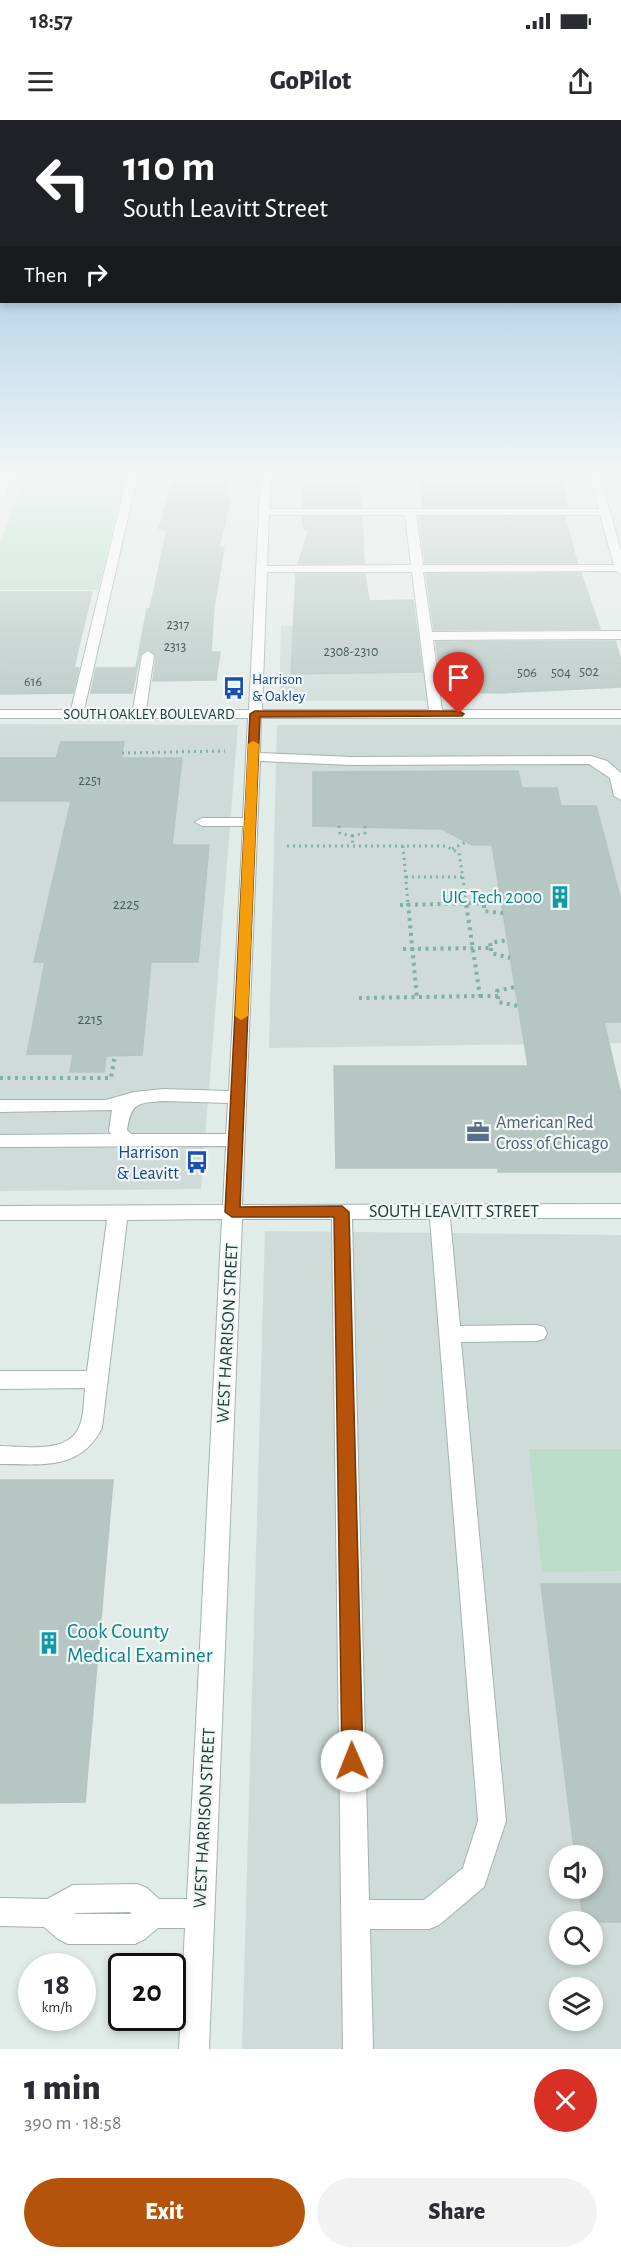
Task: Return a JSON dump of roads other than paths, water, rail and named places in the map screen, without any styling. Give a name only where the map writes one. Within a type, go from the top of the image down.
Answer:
[{"type":"street","points":[[77,714],[112,563]]},
{"type":"street","name":"WEST HARRISON STREET","points":[[194,2049],[262,563]]},
{"type":"street","points":[[416,563],[435,714]]},
{"type":"street","points":[[262,569],[621,570]]},
{"type":"street","points":[[426,636],[621,635]]},
{"type":"street","points":[[139,714],[148,654]]},
{"type":"street","name":"SOUTH OAKLEY BOULEVARD","points":[[0,714],[621,714]]},
{"type":"street","points":[[253,757],[364,761],[591,760],[602,764],[619,777],[621,796]]},
{"type":"street","points":[[202,822],[250,822]]},
{"type":"street","points":[[0,1106],[106,1106],[134,1098],[164,1095],[192,1098],[237,1098]]},
{"type":"street","points":[[127,1140],[118,1131],[119,1121],[121,1111],[134,1098]]},
{"type":"street","points":[[0,1141],[235,1140]]},
{"type":"street","points":[[355,1914],[429,1916],[474,1877],[492,1821],[439,1211]]},
{"type":"street","name":"SOUTH LEAVITT STREET","points":[[0,1213],[621,1211]]},
{"type":"street","points":[[0,1455],[55,1455],[77,1447],[91,1428],[118,1212]]},
{"type":"street","points":[[342,1212],[358,2049]]},
{"type":"street","points":[[449,1334],[536,1333]]},
{"type":"street","points":[[0,1380],[98,1379]]},
{"type":"street","points":[[0,1912],[50,1913],[68,1929],[135,1929],[153,1913],[200,1914]]},
{"type":"place","name":"Harrison & Oakley","points":[[234,688]]},
{"type":"place","name":"UIC Tech 2000","points":[[560,897]]},
{"type":"place","name":"American Red Cross of Chicago","points":[[478,1132]]},
{"type":"place","name":"Harrison & Leavitt","points":[[197,1162]]},
{"type":"place","name":"Cook County Medical Examiner","points":[[49,1643]]}]
